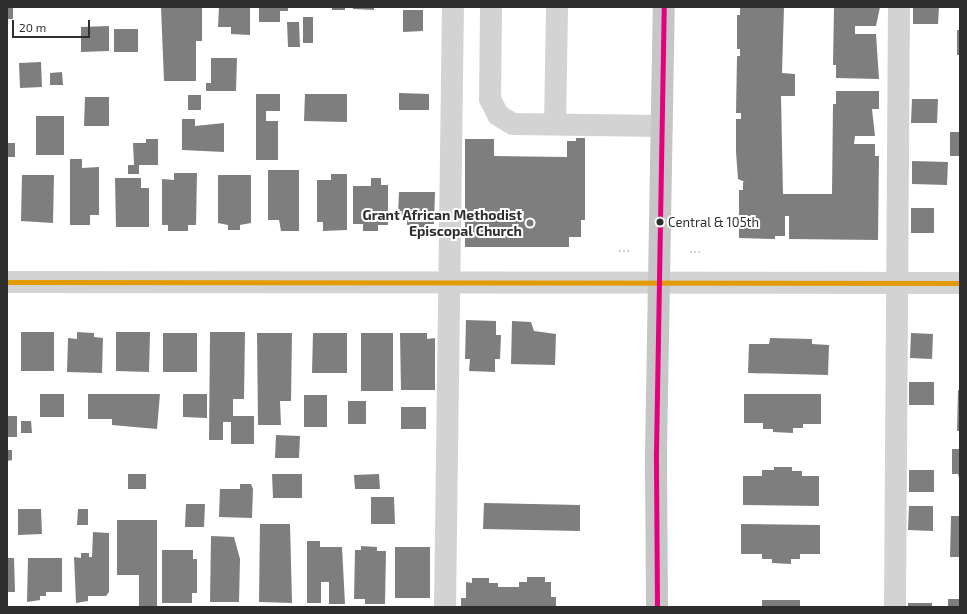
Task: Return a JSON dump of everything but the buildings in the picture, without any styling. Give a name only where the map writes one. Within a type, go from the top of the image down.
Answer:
[{"type":"main road","points":[[657,607],[658,285],[664,7]]},
{"type":"street","points":[[444,607],[453,7]]},
{"type":"street","points":[[491,7],[490,99],[498,115],[513,124],[662,126]]},
{"type":"street","points":[[555,124],[556,7]]},
{"type":"street","points":[[895,607],[899,283],[899,7]]},
{"type":"street","points":[[7,282],[658,285],[899,283],[960,284]]},
{"type":"path","points":[[619,251],[630,251]]},
{"type":"path","points":[[690,252],[701,252]]},
{"type":"transit line","points":[[657,607],[656,452],[664,7]]},
{"type":"transit line","points":[[7,282],[960,283]]},
{"type":"place","name":"Central & 105th","points":[[660,222]]},
{"type":"place","name":"Grant African Methodist Episcopal Church","points":[[530,223]]}]
